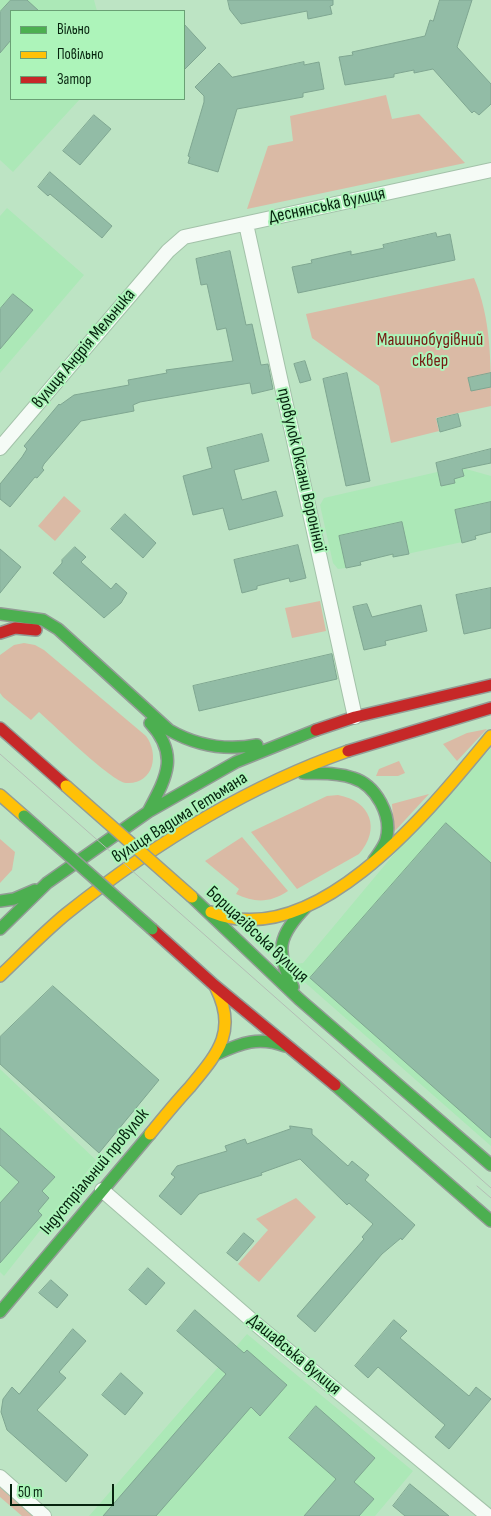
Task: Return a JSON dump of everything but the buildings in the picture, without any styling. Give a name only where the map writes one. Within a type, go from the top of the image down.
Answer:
[{"type":"main road","points":[[0,614],[43,620],[58,629],[169,730],[187,741],[230,750],[291,738]]},
{"type":"main road","points":[[0,633],[15,628],[32,628],[47,633],[158,731],[168,752],[168,771],[148,812]]},
{"type":"main road","name":"вулиця Вадима Гетьмана","points":[[0,929],[40,888],[148,812],[236,762],[291,738],[355,717],[491,685]]},
{"type":"main road","name":"вулиця Вадима Гетьмана","points":[[0,976],[66,915],[116,878],[243,796],[295,772],[404,732],[491,708]]},
{"type":"main road","name":"Борщагівська вулиця","points":[[2,729],[207,910],[299,998],[491,1165]]},
{"type":"main road","points":[[207,910],[226,919],[262,921],[280,916],[310,903],[369,868],[396,844],[491,736]]},
{"type":"main road","points":[[295,772],[354,778],[370,787],[377,796],[386,820],[386,839],[369,868]]},
{"type":"main road","points":[[0,795],[214,985],[298,1053],[491,1221]]},
{"type":"main road","points":[[0,901],[14,899],[40,888]]},
{"type":"main road","points":[[299,998],[282,966],[281,941],[292,921],[310,903]]},
{"type":"main road","name":"Індустріальний провулок","points":[[0,1312],[217,1054],[227,1022],[224,1003],[214,985]]},
{"type":"main road","name":"Індустріальний провулок","points":[[217,1054],[248,1039],[271,1040],[298,1053]]},
{"type":"street","name":"Деснянська вулиця","points":[[168,251],[184,238],[491,170]]},
{"type":"street","name":"провулок Оксани Вороніної","points":[[246,224],[355,717]]},
{"type":"street","name":"вулиця Андрія Мельника","points":[[0,448],[168,251]]},
{"type":"street","name":"Дашавська вулиця","points":[[102,1190],[256,1324],[488,1516]]},
{"type":"street","points":[[0,1477],[44,1516]]},
{"type":"shaded area","points":[[0,0],[94,0],[97,10],[10,10],[10,100],[79,100],[13,172],[0,160]]},
{"type":"shaded area","points":[[7,208],[84,275],[0,373],[0,216]]},
{"type":"shaded area","points":[[459,467],[491,476],[491,532],[476,536],[476,539],[393,557],[392,554],[346,568],[338,569],[333,563],[320,505],[324,498]]},
{"type":"shaded area","points":[[491,748],[491,1146],[301,979],[296,974],[294,964],[303,963],[430,811]]},
{"type":"shaded area","points":[[0,1069],[96,1160],[4,1276],[0,1272]]},
{"type":"shaded area","points":[[247,1334],[413,1471],[375,1516],[89,1516]]},
{"type":"green space","points":[[386,95],[392,119],[419,114],[465,163],[247,209],[268,146],[293,141],[290,116]]},
{"type":"green space","name":"Машинобудівний сквер","points":[[474,278],[480,293],[487,324],[491,406],[436,418],[439,431],[391,443],[379,386],[312,338],[306,314]]},
{"type":"green space","points":[[64,496],[81,511],[55,541],[38,526]]},
{"type":"green space","points":[[320,601],[326,631],[292,638],[285,608]]},
{"type":"green space","points":[[24,643],[35,645],[44,650],[146,736],[153,752],[153,760],[148,774],[135,782],[126,783],[119,780],[96,764],[39,712],[31,720],[3,697],[0,693],[0,655],[14,645]]},
{"type":"green space","points":[[487,729],[457,761],[443,744],[467,733]]},
{"type":"green space","points":[[399,761],[405,773],[398,776],[376,776],[379,769]]},
{"type":"green space","points":[[429,794],[394,832],[392,804]]},
{"type":"green space","points":[[338,795],[358,803],[369,817],[371,826],[366,845],[359,854],[297,889],[251,832],[327,796]]},
{"type":"green space","points":[[242,837],[288,891],[269,900],[243,897],[236,894],[239,889],[205,861]]},
{"type":"green space","points":[[0,839],[15,852],[12,870],[0,883]]},
{"type":"green space","points":[[296,1198],[316,1217],[259,1282],[238,1264],[268,1230],[256,1219]]},
{"type":"green space","points":[[0,1484],[35,1516],[22,1516],[0,1497]]},
{"type":"tram line","points":[[0,754],[491,1188]]},
{"type":"tram line","points":[[477,1186],[491,1198]]},
{"type":"traffic: fast","points":[[0,614],[43,620],[58,629],[169,730],[190,740],[212,746],[245,747],[257,745]]},
{"type":"traffic: fast","points":[[148,812],[160,788],[167,767],[165,746],[150,723]]},
{"type":"traffic: fast","points":[[0,929],[47,883],[148,812],[236,762],[316,730]]},
{"type":"traffic: fast","points":[[303,773],[347,776],[369,787],[375,794],[385,812],[388,831],[385,843],[374,860]]},
{"type":"traffic: fast","points":[[24,816],[152,929]]},
{"type":"traffic: fast","points":[[0,901],[14,899],[35,890]]},
{"type":"traffic: fast","points":[[192,897],[299,999],[491,1165]]},
{"type":"traffic: fast","points":[[293,987],[284,963],[282,944],[290,927],[306,907]]},
{"type":"traffic: fast","points":[[217,1054],[242,1044],[258,1041],[267,1041],[285,1046]]},
{"type":"traffic: fast","points":[[335,1085],[491,1221]]},
{"type":"traffic: fast","points":[[0,1312],[150,1134]]},
{"type":"traffic: slow","points":[[211,912],[251,920],[291,912],[330,894],[369,866],[405,834],[438,799],[491,736]]},
{"type":"traffic: slow","points":[[0,976],[66,914],[165,842],[200,820],[272,782],[348,751]]},
{"type":"traffic: slow","points":[[66,786],[192,897]]},
{"type":"traffic: slow","points":[[0,795],[24,816]]},
{"type":"traffic: slow","points":[[150,1134],[209,1064],[221,1042],[225,1030],[225,1017],[216,988]]},
{"type":"traffic: jam","points":[[0,633],[15,628],[36,630]]},
{"type":"traffic: jam","points":[[316,730],[355,717],[491,685]]},
{"type":"traffic: jam","points":[[348,751],[491,708]]},
{"type":"traffic: jam","points":[[0,728],[66,786]]},
{"type":"traffic: jam","points":[[152,929],[214,985],[335,1085]]}]
